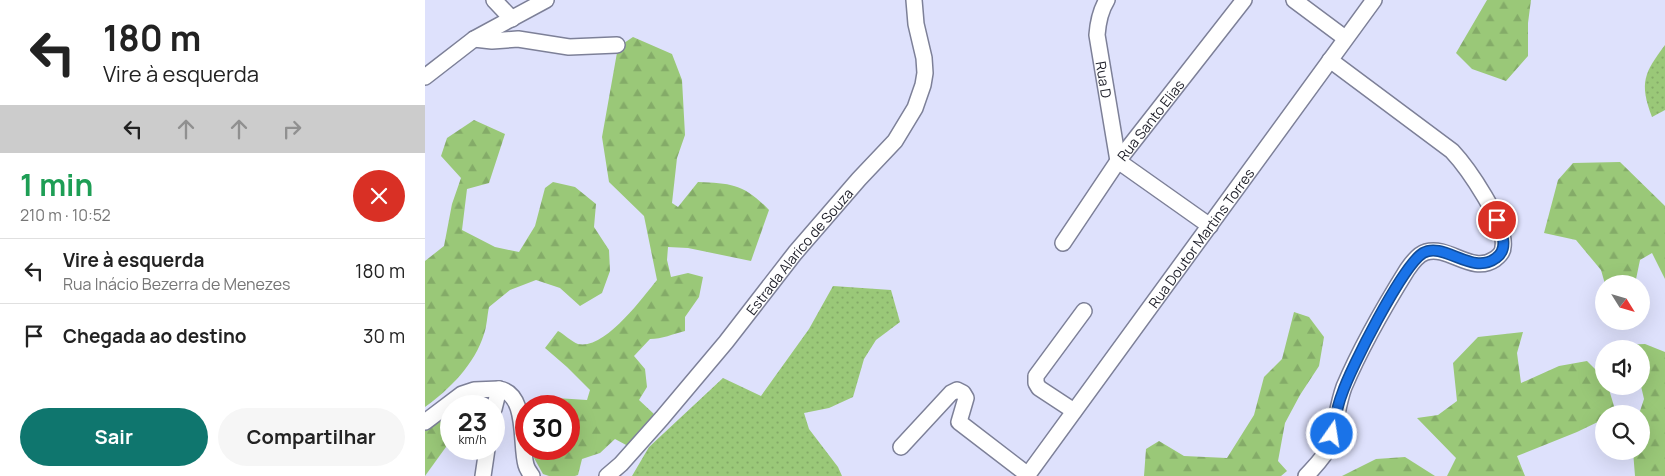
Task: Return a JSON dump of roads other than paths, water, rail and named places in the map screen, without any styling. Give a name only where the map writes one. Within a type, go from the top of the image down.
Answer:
[{"type":"street","points":[[494,0],[512,19]]},
{"type":"street","points":[[425,77],[474,39],[546,0]]},
{"type":"street","name":"Estrada Alarico de Souza","points":[[607,476],[662,418],[726,342],[795,253],[899,135],[915,108],[925,74],[924,58],[916,24],[914,0]]},
{"type":"street","name":"Rua D","points":[[1107,0],[1098,22],[1097,35],[1118,161]]},
{"type":"street","name":"Rua Santo Elias","points":[[1063,243],[1118,161],[1244,0]]},
{"type":"street","points":[[1294,0],[1345,38]]},
{"type":"street","name":"Rua Doutor Martins Torres","points":[[1027,475],[1374,0]]},
{"type":"street","points":[[474,39],[492,41],[518,39],[569,46],[617,45]]},
{"type":"street","points":[[1307,476],[1329,447],[1341,394],[1353,367],[1408,268],[1425,252],[1434,251],[1460,260],[1484,264],[1494,260],[1501,254],[1504,246],[1497,220],[1472,176],[1460,160],[1330,60]]},
{"type":"street","points":[[1118,161],[1209,226]]},
{"type":"street","points":[[1074,411],[1039,388],[1036,383],[1036,376],[1084,311]]},
{"type":"street","points":[[498,395],[499,389]]},
{"type":"street","points":[[425,422],[462,394],[474,390],[505,390],[513,396],[517,403],[526,466],[532,476]]},
{"type":"street","points":[[901,447],[951,393],[957,390],[963,393],[966,398],[959,422],[1027,475]]},
{"type":"street","points":[[483,476],[485,460]]}]
